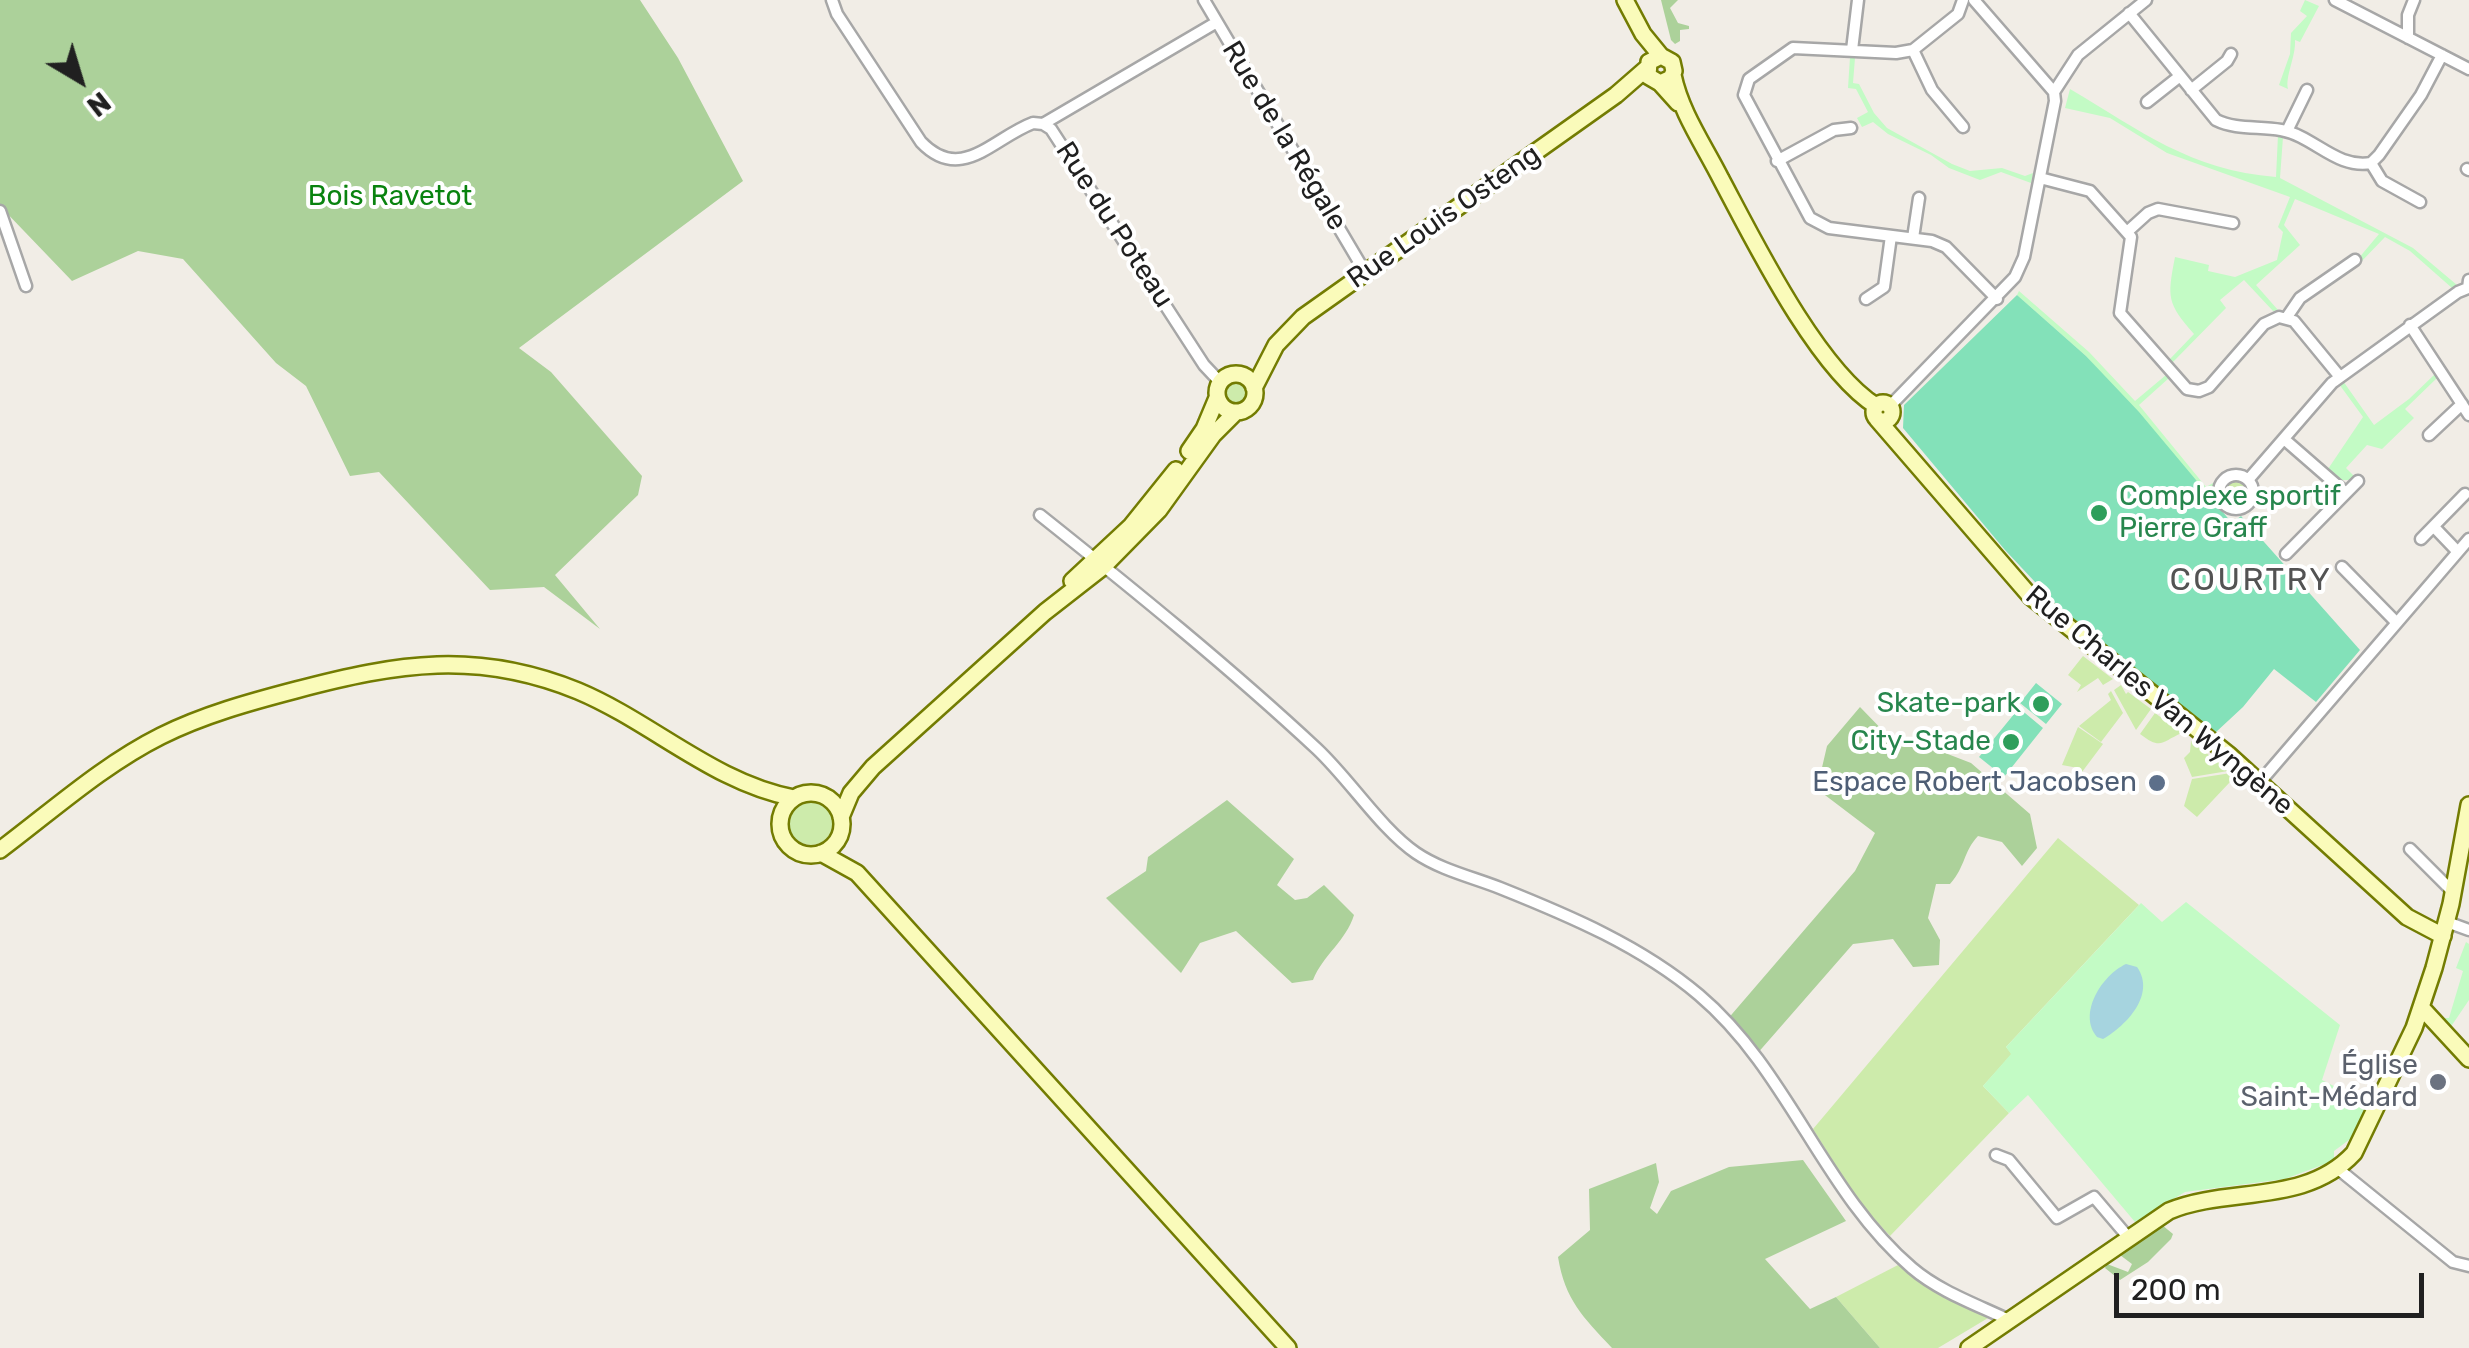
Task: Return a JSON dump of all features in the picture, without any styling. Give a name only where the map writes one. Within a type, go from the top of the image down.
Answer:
[{"type":"street","name":"Rue du Poteau","points":[[832,0],[921,142],[936,156],[965,159],[1025,126],[1043,124],[1054,133],[1219,390]]},
{"type":"street","name":"Rue de la Régale","points":[[1204,0],[1365,272]]},
{"type":"street","points":[[1625,0],[1657,71],[1686,114],[1793,305],[1862,398],[1884,411],[1997,299],[2022,264],[2054,92],[1974,0]]},
{"type":"street","points":[[1852,50],[1858,0]]},
{"type":"street","points":[[1958,14],[1963,0]]},
{"type":"street","points":[[2054,92],[2078,55],[2146,0]]},
{"type":"street","points":[[2334,0],[2469,69]]},
{"type":"street","points":[[2408,38],[2408,15],[2414,0]]},
{"type":"street","points":[[1982,10],[1958,14],[1913,50],[1896,53],[1793,48],[1749,79],[1744,90],[1745,101],[1777,161],[1805,212],[1816,223],[1946,247],[1997,299]]},
{"type":"street","points":[[2129,14],[2221,123],[2287,131],[2352,165],[2371,163],[2421,95],[2442,55]]},
{"type":"street","points":[[1043,124],[1217,22]]},
{"type":"street","points":[[1913,50],[1932,90],[1962,127]]},
{"type":"street","points":[[2191,90],[2231,54]]},
{"type":"street","name":"Rue Louis Osteng","points":[[1237,374],[1276,345],[1302,317],[1616,95],[1657,71]]},
{"type":"street","points":[[2147,102],[2180,76]]},
{"type":"street","points":[[2287,131],[2307,90]]},
{"type":"street","points":[[1777,161],[1834,130],[1851,128]]},
{"type":"street","points":[[2371,163],[2382,181],[2420,202]]},
{"type":"street","points":[[2040,178],[2088,190],[2127,232],[2132,245],[2120,312],[2187,389],[2199,391],[2209,387],[2272,318],[2288,317],[2298,325],[2340,377]]},
{"type":"street","points":[[1913,238],[1920,198]]},
{"type":"street","points":[[2127,232],[2148,213],[2169,209],[2233,224]]},
{"type":"street","points":[[0,210],[26,286]]},
{"type":"street","points":[[1866,298],[1884,287],[1891,236]]},
{"type":"street","points":[[2288,317],[2300,298],[2355,260]]},
{"type":"street","points":[[2248,480],[2340,377],[2458,292],[2469,290],[2469,280]]},
{"type":"street","points":[[2410,326],[2469,415]]},
{"type":"street","name":"Rue Louis Osteng","points":[[1254,388],[1276,345]]},
{"type":"street","points":[[1099,563],[1166,484],[1204,429],[1219,390],[1237,374],[1248,378],[1254,388],[1251,404],[1236,412],[1213,435],[1159,510],[872,767],[852,793],[841,816],[840,834],[857,872],[1288,1348]]},
{"type":"street","points":[[1219,390],[1225,409],[1236,412]]},
{"type":"street","points":[[2429,435],[2462,404]]},
{"type":"street","name":"Rue Charles Van Wyngène","points":[[1884,411],[1897,442],[2031,597],[2260,782],[2406,917],[2417,925],[2445,929]]},
{"type":"street","points":[[2284,438],[2346,493]]},
{"type":"street","points":[[2286,554],[2358,482]]},
{"type":"street","points":[[2421,538],[2465,494]]},
{"type":"street","points":[[1040,515],[1321,753],[1413,850],[1444,867],[1596,929],[1653,961],[1702,997],[1756,1056],[1870,1226],[1913,1269],[1944,1290],[2011,1322]]},
{"type":"street","points":[[2434,526],[2457,550]]},
{"type":"street","points":[[2260,782],[2469,539]]},
{"type":"street","points":[[2342,568],[2396,622]]},
{"type":"street","points":[[0,850],[160,736],[266,698],[374,669],[422,664],[488,667],[556,683],[608,705],[749,786],[794,798]]},
{"type":"street","points":[[823,795],[872,767]]},
{"type":"street","points":[[749,786],[780,821],[783,837],[791,847],[808,854],[821,853],[840,834]]},
{"type":"street","points":[[780,821],[794,798],[808,793],[823,795],[835,804],[841,816]]},
{"type":"street","points":[[1969,1348],[2128,1237],[2183,1205],[2294,1188],[2338,1168],[2363,1140],[2414,1028],[2445,929],[2469,810]]},
{"type":"street","points":[[2410,849],[2454,892]]},
{"type":"street","points":[[821,853],[857,872]]},
{"type":"street","points":[[2445,929],[2469,930]]},
{"type":"street","points":[[2421,1007],[2463,1053]]},
{"type":"street","points":[[2414,1028],[2463,1053]]},
{"type":"street","points":[[1996,1156],[2008,1160],[2058,1218],[2095,1197],[2128,1237]]},
{"type":"street","points":[[2338,1168],[2453,1262],[2469,1266]]},
{"type":"green space","name":"Bois Ravetot","points":[[0,0],[640,0],[678,58],[743,181],[519,348],[551,372],[642,476],[638,495],[555,575],[600,629],[544,587],[490,590],[379,472],[350,476],[306,386],[276,363],[183,259],[138,251],[72,281],[0,206]]},
{"type":"green space","points":[[1661,0],[1678,0],[1670,8],[1678,23],[1689,26],[1680,30],[1680,41],[1675,44],[1671,40]]},
{"type":"green space","points":[[2305,0],[2319,6],[2300,42],[2295,40],[2288,89],[2279,85],[2290,54],[2291,33],[2307,16],[2300,11]]},
{"type":"green space","points":[[1850,57],[1855,58],[1853,83],[1859,84],[1887,128],[1970,171],[2002,168],[2025,176],[2033,173],[2031,183],[2001,172],[1980,180],[1949,168],[1873,122],[1862,127],[1857,118],[1868,112],[1856,89],[1848,88]]},
{"type":"green space","points":[[2070,89],[2167,146],[2245,173],[2276,177],[2278,135],[2283,137],[2280,178],[2413,248],[2457,285],[2452,288],[2410,251],[2385,237],[2360,263],[2358,259],[2379,234],[2295,199],[2284,225],[2300,245],[2256,285],[2278,310],[2273,311],[2244,280],[2220,300],[2226,308],[2172,363],[2169,360],[2194,334],[2171,299],[2175,257],[2209,265],[2208,271],[2235,277],[2277,260],[2283,232],[2278,227],[2290,197],[2167,153],[2110,118],[2065,108]]},
{"type":"green space","points":[[2019,291],[2089,352],[2135,401],[2166,375],[2169,378],[2139,405],[2206,487],[2213,483],[2216,505],[2086,356],[2017,295]]},
{"type":"green space","name":"Complexe sportif Pierre Graff","points":[[2017,295],[2086,356],[2139,412],[2232,523],[2241,516],[2360,650],[2316,702],[2274,669],[2215,733],[2066,615],[2005,550],[1903,428],[1904,405]]},
{"type":"green space","points":[[2434,371],[2441,379],[2436,379],[2405,409],[2414,418],[2382,449],[2367,445],[2346,468],[2355,477],[2353,480],[2341,480],[2328,469],[2363,417],[2339,384],[2343,381],[2374,425],[2409,399]]},
{"type":"green space","points":[[1235,382],[1243,385],[1243,401],[1235,404],[1227,401],[1224,393],[1227,385]]},
{"type":"green space","points":[[2236,480],[2245,483],[2245,501],[2236,504],[2227,501],[2224,492],[2227,483]]},
{"type":"green space","points":[[2083,656],[2113,679],[2103,685],[2098,678],[2077,692],[2081,685],[2068,675]]},
{"type":"green space","name":"Skate-park","points":[[2036,683],[2062,704],[2046,724],[2020,703]]},
{"type":"green space","points":[[2121,685],[2126,694],[2151,709],[2136,730],[2114,690]]},
{"type":"green space","points":[[2111,691],[2123,713],[2101,742],[2079,726],[2111,700]]},
{"type":"green space","points":[[1860,707],[1892,740],[1914,741],[1971,763],[2030,814],[2037,848],[2022,866],[2002,842],[1978,836],[1950,884],[1936,884],[1928,918],[1940,940],[1939,965],[1913,967],[1893,939],[1853,944],[1756,1055],[1726,1021],[1855,871],[1875,833],[1817,789],[1827,746]]},
{"type":"green space","name":"City-Stade","points":[[2019,708],[2043,728],[2004,777],[1979,757]]},
{"type":"green space","points":[[2155,713],[2182,733],[2158,743],[2140,734]]},
{"type":"green space","points":[[2078,727],[2103,744],[2082,772],[2062,765]]},
{"type":"green space","points":[[2191,741],[2228,771],[2192,777],[2184,758],[2190,752]]},
{"type":"green space","points":[[2231,773],[2230,782],[2197,817],[2184,806],[2192,779]]},
{"type":"green space","points":[[1227,800],[1294,859],[1277,885],[1295,900],[1307,898],[1324,885],[1354,915],[1313,980],[1292,983],[1236,931],[1200,943],[1181,973],[1106,898],[1146,871],[1148,857]]},
{"type":"green space","points":[[811,801],[827,807],[833,823],[827,839],[811,845],[795,839],[789,823],[795,807]]},
{"type":"green space","points":[[2058,838],[2139,905],[2006,1047],[2012,1054],[1983,1086],[2009,1113],[1890,1236],[1857,1200],[1813,1129]]},
{"type":"green space","points":[[2186,902],[2340,1025],[2322,1080],[2371,1105],[2357,1134],[2334,1151],[2328,1166],[2285,1179],[2185,1192],[2135,1222],[2028,1095],[2009,1113],[1983,1086],[2011,1054],[2006,1047],[2141,903],[2162,922]]},
{"type":"green space","points":[[2466,942],[2469,1000],[2450,1028],[2441,1018],[2449,1018],[2463,971],[2456,968]]},
{"type":"green space","points":[[1803,1160],[1846,1221],[1765,1259],[1810,1309],[1836,1297],[1880,1348],[1612,1348],[1577,1307],[1565,1285],[1558,1257],[1590,1230],[1589,1189],[1656,1163],[1659,1182],[1650,1208],[1657,1214],[1671,1191],[1729,1167]]},
{"type":"green space","points":[[2162,1225],[2173,1234],[2148,1262],[2120,1280],[2105,1268],[2107,1264],[2128,1272],[2132,1264],[2120,1255],[2140,1237]]},
{"type":"green space","points":[[1898,1265],[1932,1290],[1988,1318],[1938,1348],[1880,1348],[1836,1297]]},
{"type":"water","points":[[2126,964],[2137,967],[2142,977],[2141,998],[2121,1026],[2103,1039],[2097,1037],[2090,1017],[2095,996],[2109,977]]},
{"type":"place","name":"Complexe sportif Pierre Graff","points":[[2099,513]]},
{"type":"place","name":"Skate-park","points":[[2041,704]]},
{"type":"place","name":"City-Stade","points":[[2011,742]]},
{"type":"place","name":"Espace Robert Jacobsen","points":[[2157,783]]},
{"type":"place","name":"Église Saint-Médard","points":[[2438,1082]]},
{"type":"district","name":"COURTRY","points":[[2251,581]]}]
